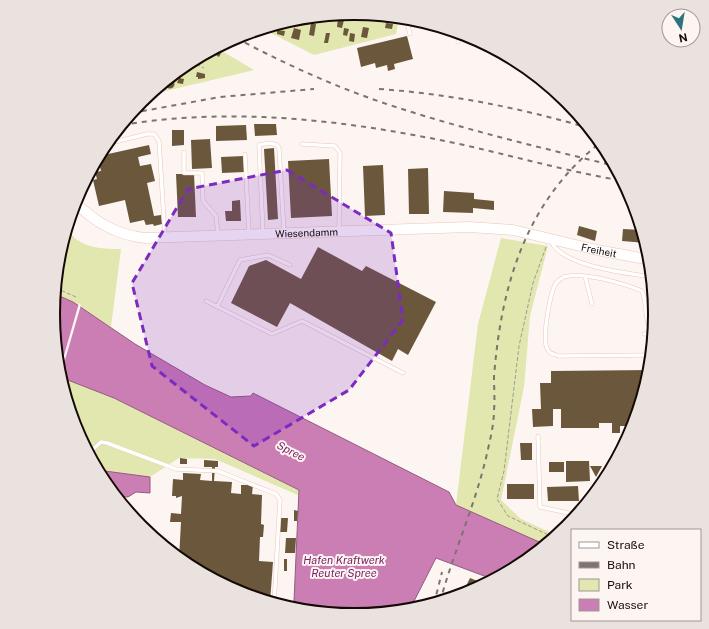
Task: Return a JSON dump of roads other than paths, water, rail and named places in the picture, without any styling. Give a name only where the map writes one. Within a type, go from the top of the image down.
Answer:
[{"type":"street","name":"Wiesendamm","points":[[80,207],[98,222],[121,233],[145,238],[211,238],[284,233],[469,226],[513,230],[551,238]]},
{"type":"street","name":"Freiheit","points":[[551,238],[597,250],[643,259]]},
{"type":"lane","points":[[408,25],[410,34]]},
{"type":"lane","points":[[117,141],[147,134],[154,134],[159,141],[165,238]]},
{"type":"lane","points":[[263,234],[259,145],[269,143],[277,145],[279,148],[284,233]]},
{"type":"lane","points":[[302,144],[335,146],[340,153],[339,231]]},
{"type":"lane","points":[[184,152],[184,172],[202,173],[204,201],[216,216],[211,238]]},
{"type":"lane","points":[[245,154],[249,235]]},
{"type":"lane","points":[[551,238],[557,251],[566,257],[612,270],[646,276]]},
{"type":"lane","points":[[216,307],[240,260],[268,255],[290,265]]},
{"type":"lane","points":[[646,355],[559,356],[551,354],[546,348],[544,336],[552,293],[556,283],[563,278],[572,276],[585,276],[642,291],[645,298],[645,310],[649,323]]},
{"type":"lane","points":[[585,276],[592,304]]},
{"type":"lane","points":[[206,302],[272,334],[302,321],[403,373]]},
{"type":"lane","points":[[538,436],[540,507],[572,514]]},
{"type":"lane","points":[[93,450],[101,442],[176,469],[218,472],[276,494],[280,500],[274,598]]},
{"type":"water","points":[[61,297],[73,302],[135,344],[205,385],[231,397],[251,396],[253,393],[449,492],[456,505],[541,543],[502,570],[488,577],[436,558],[413,603],[354,609],[316,606],[293,602],[299,490],[114,398],[68,380],[61,334]]},
{"type":"water","points":[[105,471],[150,477],[150,493],[136,492],[128,497],[123,497]]},
{"type":"railway","points":[[243,42],[316,77],[378,101],[480,132],[608,164]]},
{"type":"railway","points":[[141,111],[220,97],[314,89]]},
{"type":"railway","points":[[379,89],[459,98],[511,108],[581,126]]},
{"type":"railway","points":[[130,124],[165,119],[208,117],[294,119],[336,123],[422,136],[564,169],[617,180]]},
{"type":"railway","points":[[442,595],[478,488],[490,439],[494,415],[494,377],[498,343],[503,310],[511,278],[522,247],[536,218],[554,191],[575,165],[596,147]]},
{"type":"railway","points":[[436,597],[442,572]]},
{"type":"water label","name":"Spree","points":[[291,451]]},
{"type":"water label","name":"Hafen Kraftwerk Reuter Spree","points":[[344,566]]}]
